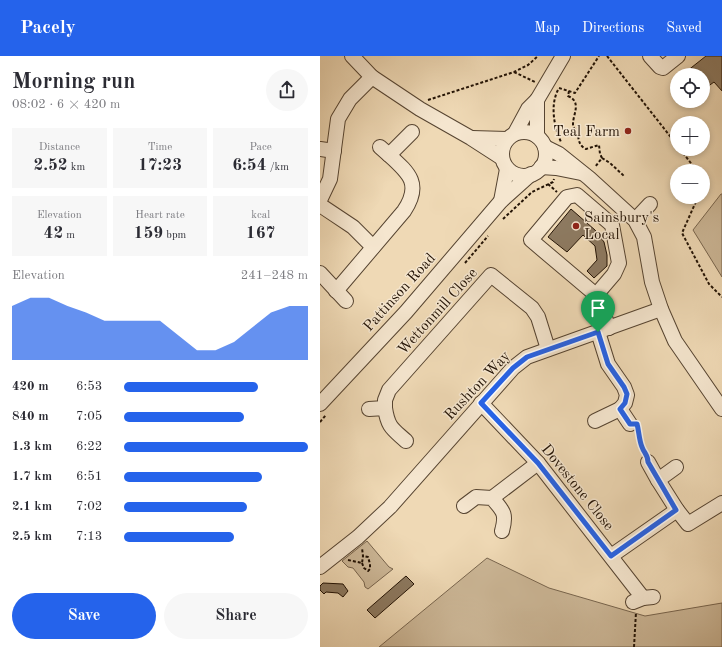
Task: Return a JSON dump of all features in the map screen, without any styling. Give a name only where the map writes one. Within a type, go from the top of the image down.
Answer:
[{"type":"street","points":[[352,56],[372,77],[471,138],[505,163],[512,173],[525,176],[536,171],[556,168],[586,176]]},
{"type":"street","points":[[505,163],[502,152],[503,145],[511,136],[528,109],[537,100],[563,56]]},
{"type":"street","points":[[650,56],[660,67],[663,68],[678,56]]},
{"type":"street","points":[[320,200],[330,179],[338,119],[350,99],[372,77]]},
{"type":"street","points":[[536,171],[544,161],[546,154],[541,141],[537,100]]},
{"type":"street","points":[[320,273],[341,296],[373,247],[404,212],[412,193],[412,182],[410,176],[384,151],[412,132]]},
{"type":"street","points":[[471,138],[511,136],[522,132],[530,133],[586,176],[635,220],[644,237],[652,282],[661,309],[675,341],[722,409]]},
{"type":"street","points":[[320,149],[334,151]]},
{"type":"street","name":"Pattinson Road","points":[[501,200],[505,163]]},
{"type":"street","name":"Pattinson Road","points":[[320,404],[406,312],[501,200],[536,171]]},
{"type":"street","points":[[596,295],[614,274],[619,263],[612,225],[577,195],[567,197],[531,240],[596,295],[608,364],[624,387],[627,394],[625,403],[620,409],[596,422]]},
{"type":"street","points":[[635,220],[650,204]]},
{"type":"street","points":[[320,205],[353,228],[373,247]]},
{"type":"street","name":"Wettonmill Close","points":[[384,408],[389,390],[491,275],[532,308],[538,317],[548,349]]},
{"type":"street","name":"Rushton Way","points":[[320,567],[358,537],[390,507],[481,403],[513,368],[527,357],[661,309]]},
{"type":"street","name":"Dovestone Close","points":[[481,403],[538,463],[643,599]]},
{"type":"street","points":[[369,408],[384,408],[387,421],[390,426],[406,441]]},
{"type":"street","points":[[620,409],[630,424]]},
{"type":"street","points":[[648,462],[676,510],[688,524],[722,503]]},
{"type":"street","points":[[464,506],[476,497],[492,498],[538,463]]},
{"type":"street","points":[[658,480],[676,467]]},
{"type":"street","points":[[492,498],[504,512],[505,520],[502,531]]},
{"type":"street","points":[[611,556],[676,510]]},
{"type":"path","points":[[414,104],[514,72],[528,65],[538,56]]},
{"type":"path","points":[[559,88],[575,93],[599,56]]},
{"type":"path","points":[[607,56],[670,136]]},
{"type":"path","points":[[514,72],[537,82]]},
{"type":"path","points":[[562,83],[556,94],[553,111],[562,144]]},
{"type":"path","points":[[569,91],[568,96],[574,100],[576,106],[573,125],[578,134],[580,143],[586,149],[599,145],[602,158],[624,176]]},
{"type":"path","points":[[685,156],[692,164]]},
{"type":"path","points":[[586,176],[593,170],[602,158]]},
{"type":"path","points":[[695,204],[682,233],[709,284],[722,297]]},
{"type":"path","points":[[630,424],[637,424],[642,447],[648,457],[648,462]]},
{"type":"path","points":[[362,563],[364,568],[368,571],[370,569],[368,557],[363,556]]},
{"type":"path","points":[[634,647],[637,610],[643,599]]},
{"type":"shaded area","points":[[722,194],[722,277],[693,230]]},
{"type":"shaded area","points":[[367,541],[389,567],[393,569],[368,589],[365,587],[364,582],[353,568],[348,567],[342,561]]},
{"type":"shaded area","points":[[487,558],[549,588],[645,616],[722,603],[722,647],[379,647]]},
{"type":"building","points":[[706,56],[722,56],[722,91],[714,82],[710,85],[710,68],[691,68]]},
{"type":"building","points":[[571,209],[595,230],[604,242],[607,255],[607,266],[594,278],[587,271],[597,260],[595,246],[583,235],[567,252],[548,237]]},
{"type":"building","points":[[406,576],[414,584],[375,618],[367,610]]},
{"type":"building","points":[[323,583],[343,584],[348,591],[343,597],[338,593],[326,592],[324,594],[320,590],[320,586]]},
{"type":"place","name":"Teal Farm","points":[[628,131]]},
{"type":"place","name":"Sainsbury's Local","points":[[576,226]]},
{"type":"route","points":[[598,332],[608,364],[624,387],[627,394],[625,403],[620,409],[630,424],[637,424],[642,447],[648,457],[648,462],[676,510],[611,556],[538,463],[481,403],[513,368],[527,357],[598,332]]}]
